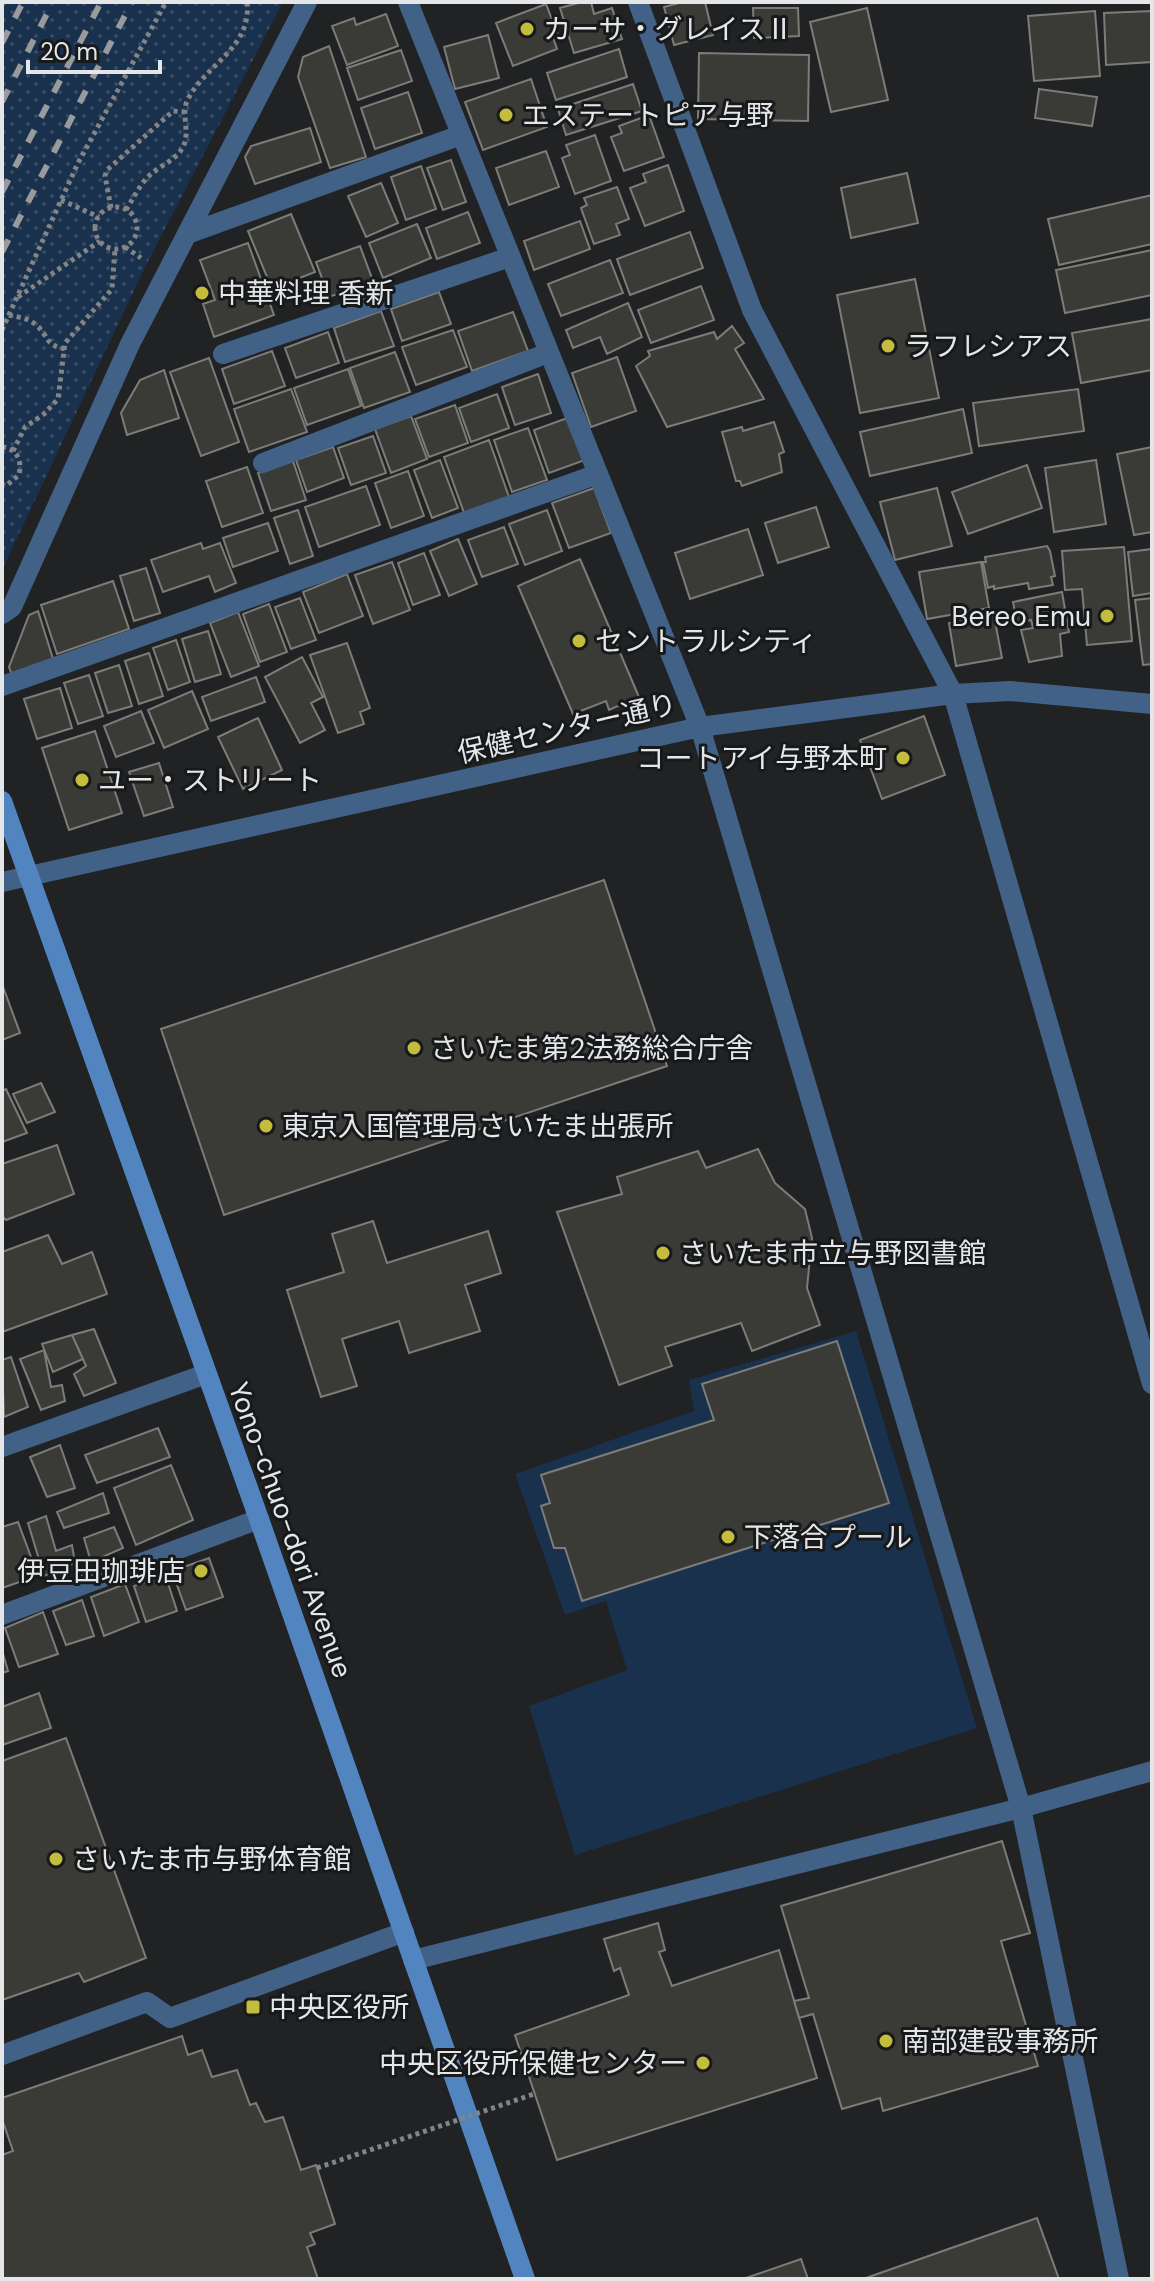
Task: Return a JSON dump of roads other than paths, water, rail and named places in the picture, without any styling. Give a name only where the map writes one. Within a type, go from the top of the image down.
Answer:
[{"type":"street","points":[[2,614],[12,607],[130,344],[307,2]]},
{"type":"street","points":[[408,2],[700,727],[1021,1808],[1119,2279]]},
{"type":"street","points":[[638,2],[752,310],[953,694],[1152,1384]]},
{"type":"street","points":[[187,234],[461,135]]},
{"type":"street","points":[[223,354],[510,257]]},
{"type":"street","points":[[263,463],[548,353]]},
{"type":"street","points":[[2,686],[598,474]]},
{"type":"street","name":"保健センター通り","points":[[2,882],[700,727],[953,694],[1010,691],[1152,704]]},
{"type":"street","name":"Yono-chuo-dori Avenue","points":[[2,801],[259,1519],[525,2279]]},
{"type":"street","points":[[2,1447],[206,1374]]},
{"type":"street","points":[[2,1615],[259,1519]]},
{"type":"street","points":[[413,1960],[1021,1808],[1152,1771]]},
{"type":"street","points":[[2,2055],[147,2002],[170,2018],[404,1932]]},
{"type":"railway","points":[[2,43],[23,2]]},
{"type":"railway","points":[[2,102],[53,2]]},
{"type":"railway","points":[[2,192],[101,2]]},
{"type":"railway","points":[[2,252],[132,2]]},
{"type":"place","name":"カーサ・グレイスⅡ","points":[[527,29]]},
{"type":"place","name":"エステートピア与野","points":[[506,115]]},
{"type":"place","name":"中華料理 香新","points":[[202,293]]},
{"type":"place","name":"ラフレシアス","points":[[888,346]]},
{"type":"place","name":"Bereo Emu","points":[[1107,616]]},
{"type":"place","name":"セントラルシティ","points":[[579,641]]},
{"type":"place","name":"コートアイ与野本町","points":[[903,758]]},
{"type":"place","name":"ユー・ストリート","points":[[82,780]]},
{"type":"place","name":"さいたま第2法務総合庁舎","points":[[414,1048]]},
{"type":"place","name":"東京入国管理局さいたま出張所","points":[[266,1126]]},
{"type":"place","name":"さいたま市立与野図書館","points":[[663,1253]]},
{"type":"place","name":"下落合プール","points":[[728,1537]]},
{"type":"place","name":"伊豆田珈琲店","points":[[201,1571]]},
{"type":"place","name":"さいたま市与野体育館","points":[[56,1859]]},
{"type":"place","name":"中央区役所","points":[[253,2007]]},
{"type":"place","name":"南部建設事務所","points":[[886,2041]]},
{"type":"place","name":"中央区役所保健センター","points":[[703,2063]]}]
